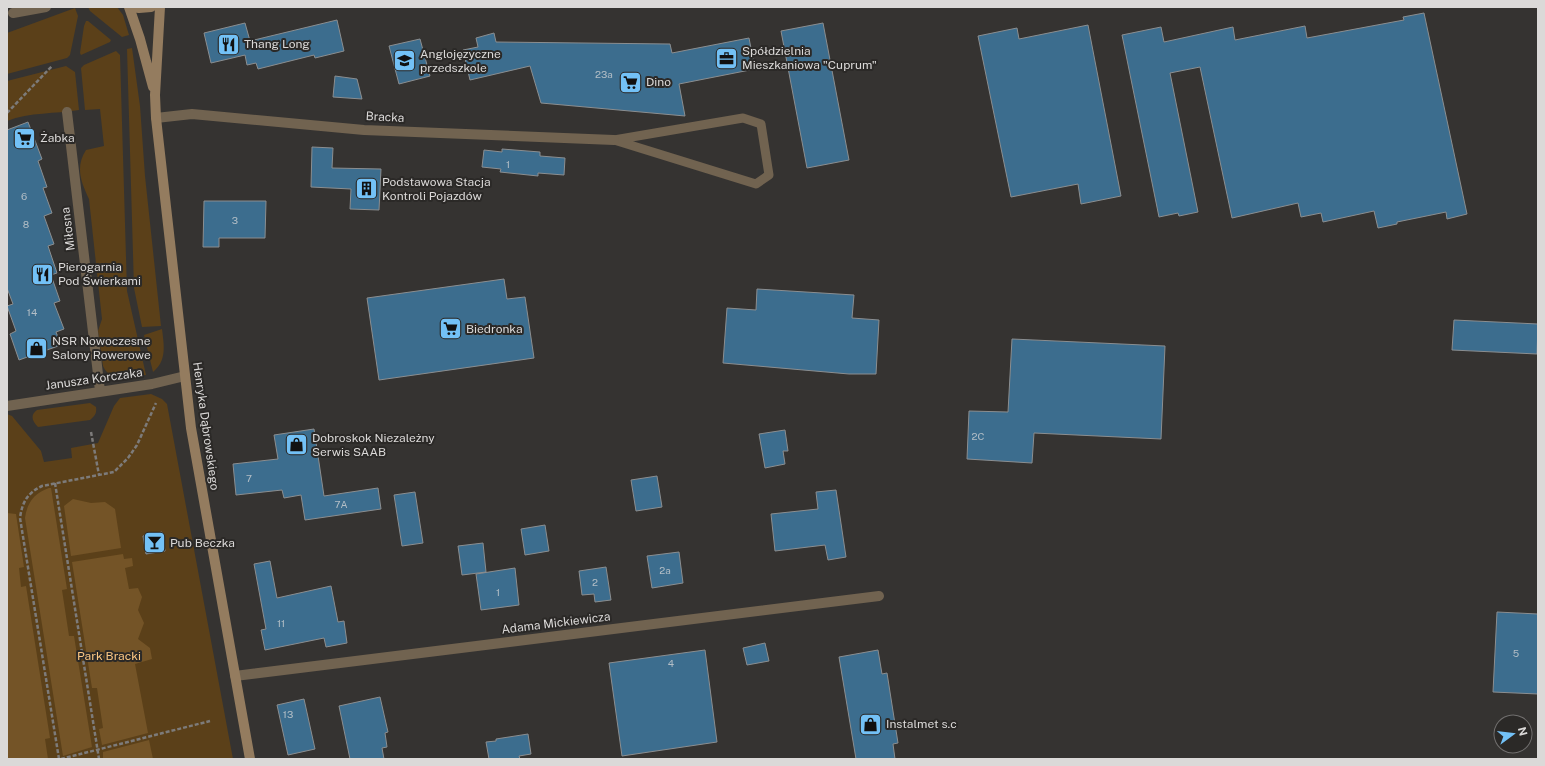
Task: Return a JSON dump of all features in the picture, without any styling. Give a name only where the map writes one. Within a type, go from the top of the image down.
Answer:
[{"type":"street","points":[[10,14],[24,7]]},
{"type":"street","points":[[10,14],[46,7]]},
{"type":"street","name":"Henryka Dąbrowskiego","points":[[129,7],[155,94]]},
{"type":"street","points":[[133,7],[151,7]]},
{"type":"street","name":"Henryka Dąbrowskiego","points":[[160,7],[155,94],[156,118],[190,428],[250,759]]},
{"type":"street","name":"Miłosna","points":[[68,112],[100,391]]},
{"type":"street","name":"Bracka","points":[[156,118],[192,114],[364,130],[614,140]]},
{"type":"street","name":"Janusza Korczaka","points":[[7,406],[152,384],[185,376]]},
{"type":"street","name":"Adama Mickiewicza","points":[[235,676],[880,596]]},
{"type":"lane","points":[[743,118],[761,124],[769,175],[756,184],[614,140],[743,118]]},
{"type":"path","points":[[7,113],[52,66]]},
{"type":"path","points":[[156,403],[137,445],[128,458],[114,472],[42,486],[33,490],[27,496],[22,509],[20,518],[60,759],[210,721]]},
{"type":"path","points":[[91,432],[99,475]]},
{"type":"path","points":[[55,483],[99,759]]},
{"type":"green space","points":[[88,7],[117,7],[123,15],[129,35],[122,37],[90,11]]},
{"type":"green space","points":[[75,8],[78,16],[70,55],[67,58],[7,74],[7,33]]},
{"type":"green space","points":[[86,21],[88,21],[111,40],[110,42],[81,55],[80,53]]},
{"type":"green space","points":[[132,48],[140,106],[145,176],[161,326],[142,327],[134,288],[127,49]]},
{"type":"green space","points":[[116,51],[120,55],[127,291],[146,375],[127,378],[111,375],[106,372],[103,366],[98,331],[102,319],[89,199],[80,174],[81,162],[86,150],[104,146],[100,109],[85,110],[81,68],[84,65]]},
{"type":"green space","points":[[66,66],[75,72],[79,110],[25,116],[7,121],[7,81]]},
{"type":"green space","points":[[162,329],[164,347],[163,358],[161,363],[153,372],[144,335]]},
{"type":"green space","name":"Park Bracki","points":[[151,394],[162,399],[167,404],[233,759],[7,759],[7,414],[12,416],[41,451],[44,462],[72,458],[71,448],[98,443],[114,406],[120,398]]},
{"type":"green space","points":[[90,403],[96,407],[96,411],[90,420],[38,427],[33,420],[33,414],[37,410]]},
{"type":"green space","points":[[51,488],[67,589],[62,590],[69,636],[74,636],[92,747],[63,756],[25,518],[27,508],[32,499],[39,493]]},
{"type":"green space","points":[[73,499],[91,503],[105,502],[115,509],[121,548],[71,556],[64,506]]},
{"type":"green space","points":[[7,513],[16,514],[24,567],[19,568],[21,587],[26,586],[50,738],[45,739],[48,759],[7,759]]},
{"type":"green space","points":[[123,554],[124,559],[132,558],[133,566],[125,568],[129,589],[138,588],[142,597],[138,610],[144,623],[138,639],[150,648],[152,659],[135,664],[148,733],[102,745],[99,729],[103,728],[97,688],[92,688],[72,562]]},
{"type":"green space","points":[[149,740],[153,759],[103,758],[103,752]]},
{"type":"building","points":[[1424,13],[1467,214],[1447,219],[1446,212],[1397,222],[1397,224],[1378,228],[1374,211],[1323,222],[1321,213],[1301,217],[1298,203],[1232,218],[1200,67],[1170,73],[1198,212],[1179,216],[1178,213],[1159,217],[1122,35],[1161,27],[1164,42],[1233,27],[1235,40],[1305,26],[1307,38],[1404,20],[1403,17]]},
{"type":"building","points":[[337,20],[344,51],[315,58],[314,55],[258,69],[256,63],[247,65],[245,55],[211,63],[204,33],[245,23],[250,41]]},
{"type":"building","points":[[823,23],[849,160],[807,168],[781,31]]},
{"type":"building","points":[[1088,25],[1121,196],[1081,204],[1078,184],[1011,197],[978,36],[1017,28],[1019,39]]},
{"type":"building","points":[[494,33],[496,42],[670,44],[672,53],[749,38],[755,69],[679,84],[685,116],[541,103],[530,66],[470,80],[463,50],[478,47],[476,38]]},
{"type":"building","name":"Anglojęzyczne przedszkole","points":[[420,39],[430,76],[399,84],[389,46]]},
{"type":"building","points":[[335,76],[357,79],[362,99],[333,97]]},
{"type":"building","points":[[28,122],[42,159],[38,161],[47,187],[43,188],[52,213],[44,216],[54,244],[48,246],[57,273],[51,275],[60,301],[54,303],[64,329],[56,332],[61,345],[19,360],[10,334],[16,331],[7,306],[13,304],[7,288],[7,130]]},
{"type":"building","points":[[312,147],[333,148],[332,168],[381,169],[379,210],[350,209],[351,189],[311,187]]},
{"type":"building","points":[[502,149],[540,152],[540,156],[565,158],[564,175],[538,173],[538,176],[500,172],[501,169],[482,167],[484,150],[502,152]]},
{"type":"building","points":[[204,201],[266,201],[265,238],[219,238],[219,247],[203,247]]},
{"type":"building","name":"Biedronka","points":[[504,279],[507,299],[525,297],[534,358],[379,380],[367,298]]},
{"type":"building","points":[[757,289],[854,295],[852,318],[879,320],[876,374],[849,374],[723,363],[727,308],[756,310]]},
{"type":"building","points":[[1454,320],[1538,324],[1537,354],[1452,350]]},
{"type":"building","points":[[1012,339],[1165,346],[1161,439],[1034,433],[1032,463],[967,459],[969,411],[1008,412]]},
{"type":"building","points":[[314,429],[324,496],[378,488],[381,509],[305,520],[301,495],[284,498],[282,490],[236,495],[233,464],[278,459],[274,435]]},
{"type":"building","points":[[785,430],[788,451],[783,451],[785,464],[765,468],[759,434]]},
{"type":"building","points":[[657,476],[662,507],[636,511],[631,480]]},
{"type":"building","points":[[836,490],[846,557],[828,560],[825,545],[775,551],[771,514],[818,509],[816,492]]},
{"type":"building","points":[[415,492],[423,543],[402,546],[394,495]]},
{"type":"building","points":[[545,525],[549,551],[525,555],[521,529]]},
{"type":"building","points":[[162,532],[165,551],[146,554],[143,536]]},
{"type":"building","points":[[483,543],[486,572],[462,575],[458,546]]},
{"type":"building","points":[[679,552],[683,583],[652,588],[647,556]]},
{"type":"building","points":[[270,561],[277,598],[331,586],[338,622],[344,621],[347,643],[326,647],[324,638],[265,650],[261,630],[266,629],[254,564]]},
{"type":"building","points":[[606,567],[611,600],[595,602],[594,594],[582,595],[579,571]]},
{"type":"building","points":[[515,568],[519,605],[481,610],[476,574]]},
{"type":"building","points":[[1497,612],[1538,614],[1538,694],[1493,692]]},
{"type":"building","points":[[765,643],[769,661],[747,665],[743,648]]},
{"type":"building","points":[[705,650],[717,742],[622,756],[609,663]]},
{"type":"building","points":[[878,650],[882,674],[887,673],[898,743],[893,744],[895,759],[856,759],[839,657]]},
{"type":"building","points":[[380,697],[388,732],[385,733],[387,747],[382,748],[384,759],[350,759],[339,706]]},
{"type":"building","points":[[304,699],[315,749],[288,755],[277,705]]},
{"type":"building","points":[[528,734],[531,754],[519,756],[520,759],[489,759],[486,742]]},
{"type":"place","name":"Thang Long","points":[[228,44]]},
{"type":"place","name":"Spółdzielnia Mieszkaniowa \"Cuprum\"","points":[[726,58]]},
{"type":"place","name":"Anglojęzyczne przedszkole","points":[[405,61]]},
{"type":"place","name":"Dino","points":[[630,82]]},
{"type":"place","name":"Żabka","points":[[24,138]]},
{"type":"place","name":"Podstawowa Stacja Kontroli Pojazdów","points":[[366,189]]},
{"type":"place","name":"Pierogarnia Pod Świerkami","points":[[43,274]]},
{"type":"place","name":"Biedronka","points":[[451,329]]},
{"type":"place","name":"NSR Nowoczesne Salony Rowerowe","points":[[37,348]]},
{"type":"place","name":"Dobroskok Niezależny Serwis SAAB","points":[[296,445]]},
{"type":"place","name":"Pub Beczka","points":[[154,543]]},
{"type":"place","name":"Instalmet s.c","points":[[870,724]]}]
